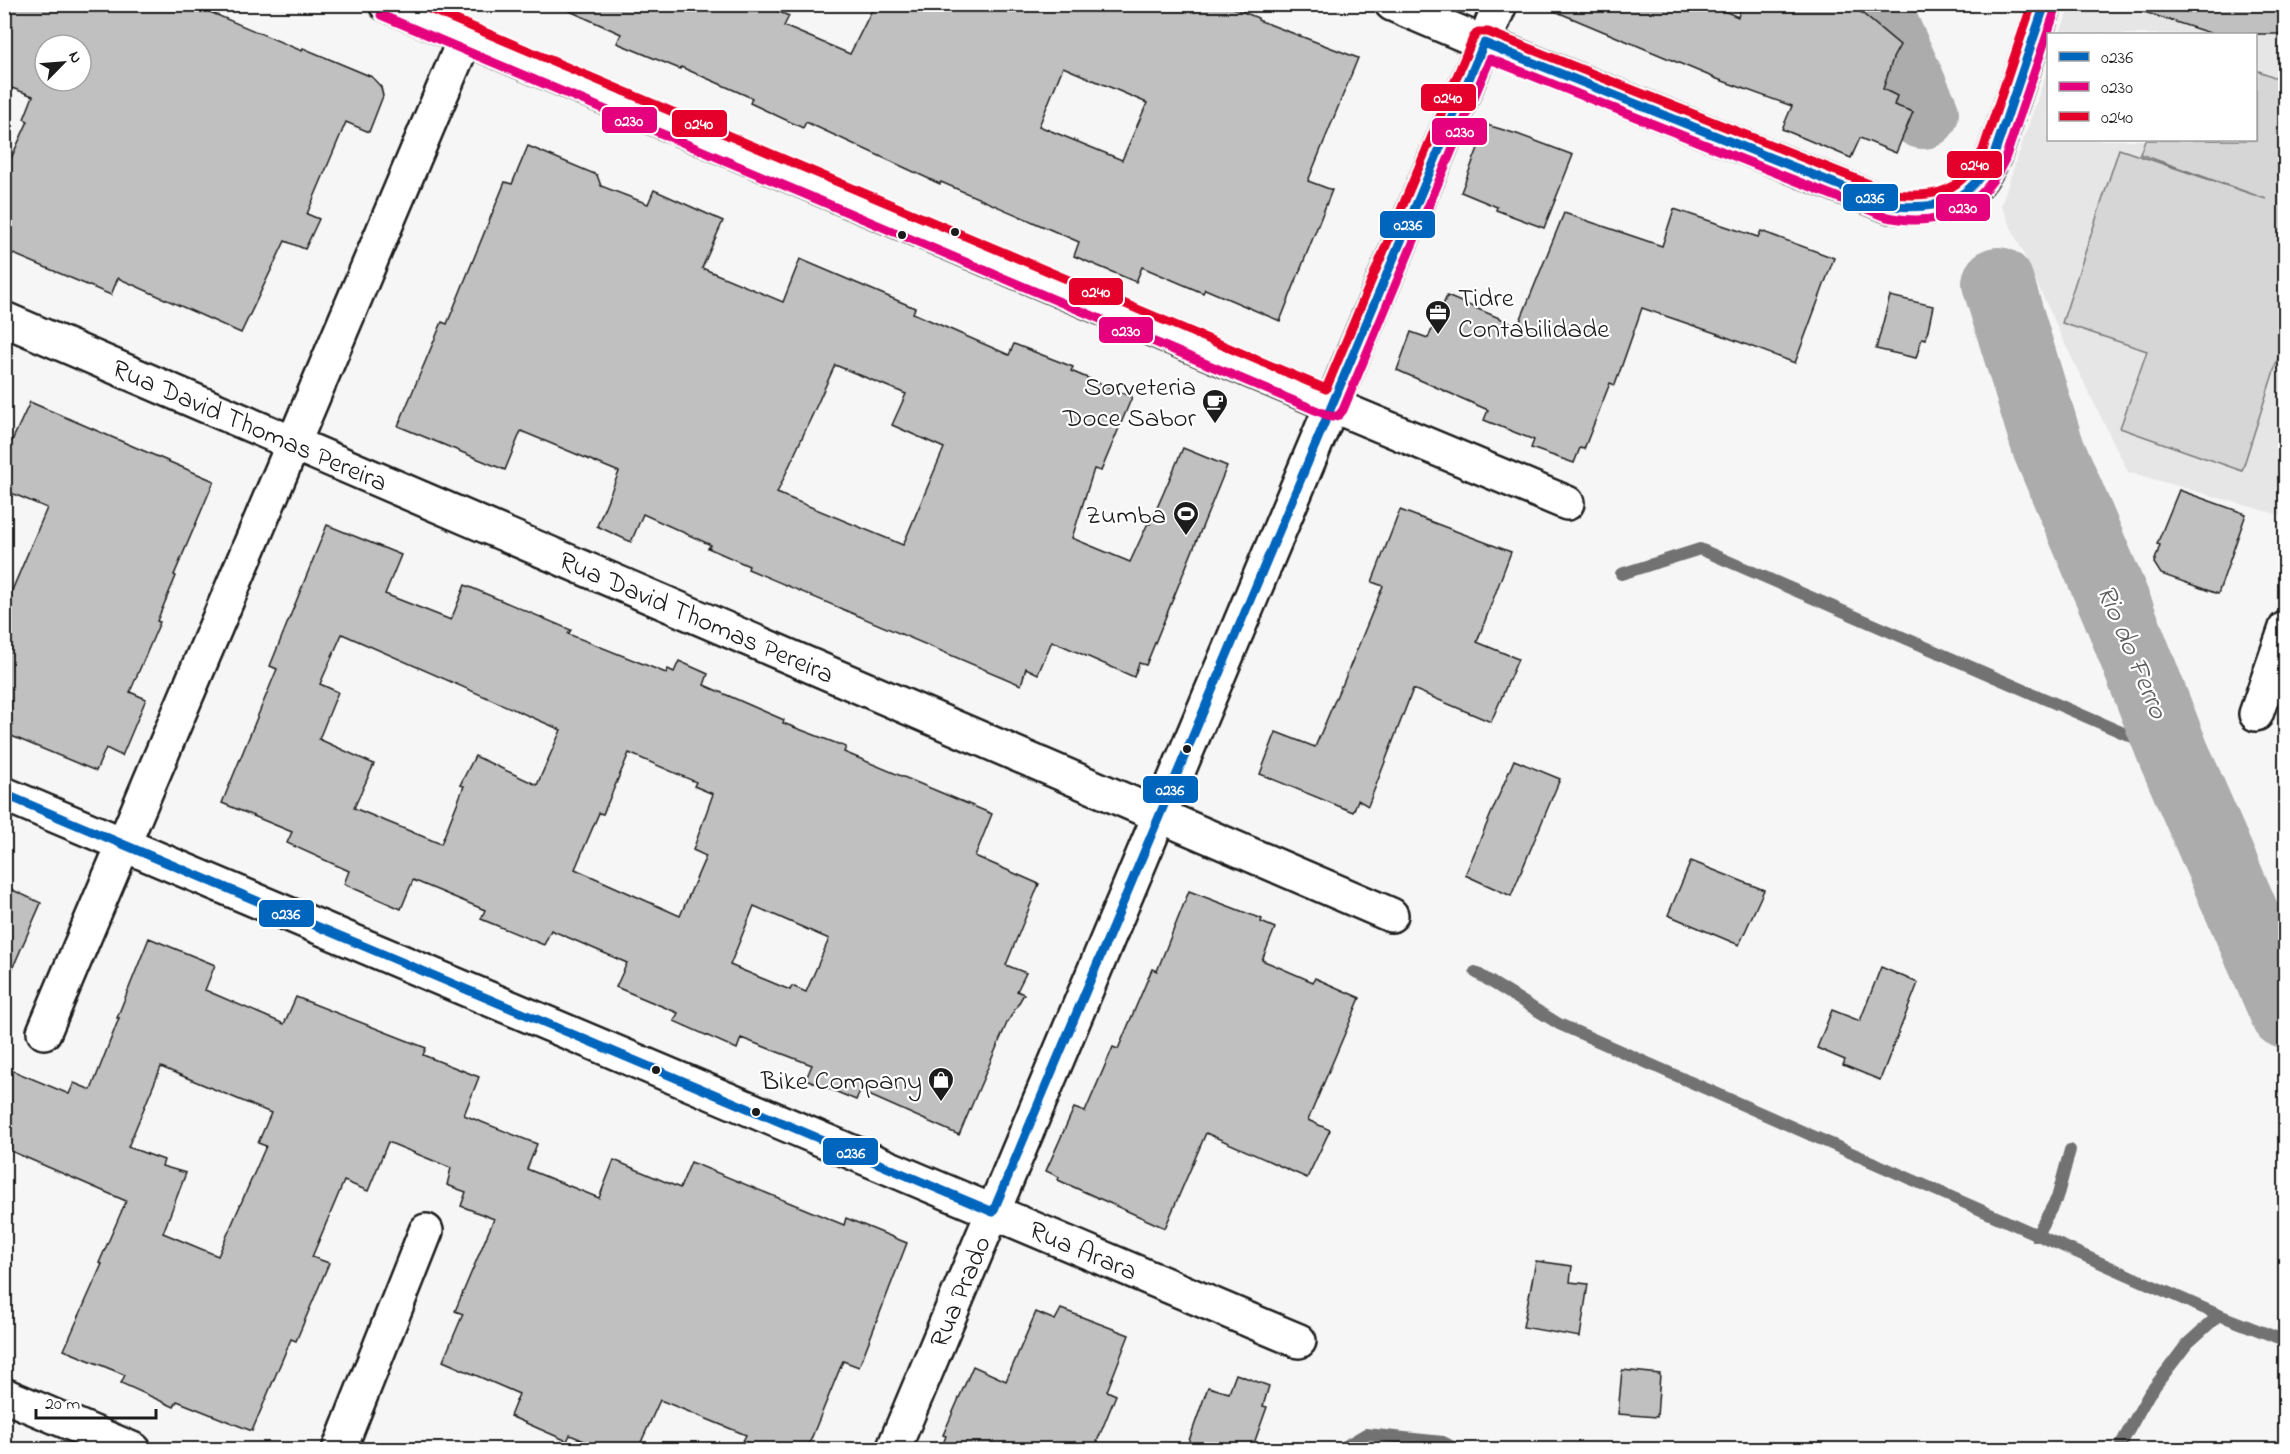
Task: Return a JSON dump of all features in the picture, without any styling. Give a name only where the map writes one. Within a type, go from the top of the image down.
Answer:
[{"type":"street","points":[[386,4],[1567,503]]},
{"type":"street","points":[[1392,4],[1891,206],[1914,209],[1938,207],[1961,199],[1985,174],[1994,155],[2045,4]]},
{"type":"street","name":"Rua Prado","points":[[893,1449],[1500,4]]},
{"type":"street","points":[[44,1032],[465,38]]},
{"type":"street","name":"Rua David Thomas Pereira","points":[[4,319],[1391,915]]},
{"type":"street","points":[[2256,714],[2286,628]]},
{"type":"street","name":"Rua Arara","points":[[4,794],[1299,1341]]},
{"type":"street","points":[[339,1449],[426,1231]]},
{"type":"street","points":[[4,1395],[134,1449]]},
{"type":"shaded area","points":[[2070,5],[2285,5],[2286,507],[2283,516],[2128,472],[2063,340],[2001,205],[2047,71],[2047,141],[2257,141],[2257,33],[2060,33]]},
{"type":"shaded area","points":[[2257,70],[2285,81],[2285,336],[2242,471],[2120,428],[2147,351],[2062,323],[2119,149],[2266,199],[2140,154],[2145,141],[2257,141]]},
{"type":"building","points":[[14,4],[191,4],[302,51],[303,48],[372,77],[381,87],[383,96],[369,132],[346,122],[307,214],[319,219],[305,249],[285,241],[241,333],[118,278],[111,295],[4,250],[4,174],[28,121],[24,119],[33,96],[4,85],[4,27]]},
{"type":"building","points":[[554,4],[760,4],[789,16],[784,26],[850,54],[875,4],[1224,4],[1258,18],[1258,20],[1358,58],[1308,181],[1332,190],[1280,321],[1205,289],[1203,293],[1142,267],[1136,282],[1074,256],[1079,242],[941,182],[940,184],[806,122],[803,128],[750,103],[752,98],[681,67],[680,69],[617,43],[621,34]],"holes":[[[1063,67],[1147,103],[1122,160],[1039,126]]]},
{"type":"building","points":[[1538,4],[1708,4],[1738,17],[1742,4],[1851,4],[1900,45],[1893,58],[1883,89],[1897,96],[1894,105],[1913,112],[1896,153],[1860,138],[1851,158],[1782,129],[1792,106],[1717,79]]},
{"type":"building","points":[[2142,4],[2286,4],[2286,34],[2210,33],[2141,11]]},
{"type":"building","points":[[1487,125],[1573,155],[1544,228],[1496,210],[1497,207],[1461,192]]},
{"type":"building","points":[[528,146],[597,175],[601,186],[648,204],[654,190],[723,221],[702,268],[783,302],[800,259],[915,308],[913,313],[1009,355],[1014,344],[1073,367],[1071,371],[1132,397],[1101,471],[1094,469],[1072,538],[1130,562],[1148,523],[1150,524],[1183,448],[1227,466],[1146,665],[1139,663],[1134,677],[1052,641],[1038,674],[1026,668],[1021,685],[748,569],[749,566],[708,548],[711,545],[643,514],[631,542],[597,526],[619,472],[521,431],[505,470],[398,426],[442,322],[447,324],[505,182],[512,184]],"holes":[[[835,365],[906,394],[892,425],[944,448],[903,545],[777,493]]]},
{"type":"building","points":[[1674,209],[1758,237],[1761,231],[1834,258],[1795,363],[1642,308],[1615,385],[1610,383],[1584,449],[1580,448],[1574,463],[1531,448],[1534,440],[1484,420],[1488,410],[1397,370],[1411,332],[1428,338],[1447,296],[1518,326],[1564,213],[1662,246]]},
{"type":"building","points":[[1890,296],[1933,306],[1926,339],[1922,338],[1916,358],[1876,349]]},
{"type":"building","points":[[30,402],[214,481],[174,575],[176,576],[157,621],[160,622],[130,692],[146,699],[122,756],[106,748],[96,771],[4,733],[5,607],[47,508],[4,490],[4,458]]},
{"type":"building","points":[[2179,490],[2246,514],[2218,594],[2161,574],[2154,563],[2160,545],[2157,544]]},
{"type":"building","points":[[1400,510],[1511,552],[1477,642],[1518,659],[1491,722],[1413,689],[1368,806],[1358,800],[1353,812],[1260,774],[1276,732],[1315,747],[1383,586],[1372,582]]},
{"type":"building","points":[[327,525],[401,555],[385,594],[451,620],[465,585],[571,630],[568,634],[666,673],[668,669],[674,672],[679,661],[708,674],[704,685],[784,720],[783,723],[846,747],[844,752],[992,814],[975,856],[1039,884],[1006,965],[1026,973],[1017,991],[1024,994],[1007,1023],[959,1135],[860,1091],[856,1100],[806,1079],[812,1065],[741,1038],[737,1049],[674,1021],[678,1013],[616,987],[627,963],[551,930],[544,945],[481,919],[485,910],[413,880],[401,909],[344,884],[349,871],[287,843],[292,832],[222,803],[277,669],[270,666]],"holes":[[[342,634],[561,730],[537,785],[475,756],[460,785],[464,786],[441,844],[354,808],[374,764],[319,739],[338,692],[320,684]],[[629,753],[696,782],[694,786],[713,794],[693,850],[706,856],[680,916],[575,869],[599,813],[603,814]],[[754,906],[829,939],[806,992],[792,986],[790,990],[730,965]]]},
{"type":"building","points":[[1514,760],[1560,779],[1511,896],[1465,875]]},
{"type":"building","points":[[1691,861],[1764,890],[1739,945],[1668,915]]},
{"type":"building","points":[[4,886],[41,903],[4,988]]},
{"type":"building","points":[[1189,891],[1262,919],[1261,922],[1275,928],[1262,960],[1313,982],[1315,978],[1360,998],[1308,1120],[1330,1130],[1307,1178],[1206,1133],[1165,1228],[1058,1180],[1059,1177],[1046,1171],[1074,1108],[1085,1112],[1113,1047],[1118,1049],[1152,969],[1157,971]]},
{"type":"building","points":[[149,938],[215,965],[205,990],[284,1024],[296,997],[426,1048],[423,1055],[479,1077],[464,1115],[537,1144],[527,1169],[599,1198],[614,1160],[680,1188],[691,1162],[844,1225],[846,1218],[907,1243],[859,1367],[843,1361],[807,1449],[764,1449],[743,1441],[746,1435],[660,1400],[638,1449],[604,1449],[570,1435],[567,1441],[510,1416],[519,1394],[443,1361],[463,1314],[455,1311],[494,1219],[461,1206],[466,1192],[447,1185],[451,1168],[388,1142],[368,1191],[344,1181],[312,1257],[329,1263],[296,1341],[291,1339],[252,1431],[177,1401],[174,1407],[121,1383],[125,1375],[64,1350],[102,1264],[99,1263],[126,1201],[4,1148],[4,1067],[69,1094],[74,1083],[91,1090],[119,1018],[117,1018]],"holes":[[[161,1067],[271,1113],[258,1143],[266,1146],[218,1256],[163,1233],[186,1173],[162,1166],[164,1160],[128,1147]]]},
{"type":"building","points":[[1881,967],[1918,983],[1880,1080],[1843,1065],[1845,1060],[1817,1048],[1832,1010],[1860,1021]]},
{"type":"building","points":[[1536,1261],[1572,1266],[1570,1282],[1588,1284],[1580,1337],[1523,1327]]},
{"type":"building","points":[[1061,1309],[1129,1335],[1107,1391],[1116,1395],[1094,1449],[941,1449],[946,1436],[943,1435],[973,1366],[1006,1381],[1036,1312],[1055,1320]]},
{"type":"building","points":[[1622,1370],[1660,1374],[1657,1417],[1618,1414]]},
{"type":"building","points":[[1236,1374],[1269,1386],[1263,1406],[1267,1407],[1252,1449],[1186,1449],[1208,1387],[1229,1393]]},
{"type":"waterway","name":"Rio do Ferro","points":[[1873,4],[1923,113]]},
{"type":"waterway","name":"Rio do Ferro","points":[[1998,283],[2048,447],[2117,609],[2174,755],[2286,1013]]},
{"type":"waterway","points":[[1621,574],[1700,549],[2174,755]]},
{"type":"waterway","points":[[1475,972],[1559,1024],[2219,1315],[2286,1341]]},
{"type":"waterway","points":[[2036,1236],[2057,1198],[2070,1150]]},
{"type":"waterway","points":[[2121,1444],[2149,1394],[2187,1344],[2219,1315]]},
{"type":"waterway","points":[[1339,1450],[1366,1434],[1443,1442],[1459,1450]]},
{"type":"transit line","name":"0240","points":[[418,4],[1326,389],[1473,38],[1478,32],[1488,32],[1894,194],[1924,195],[1936,193],[1957,183],[1975,164],[1983,150],[2032,4]]},
{"type":"transit line","name":"0236","points":[[4,794],[993,1212],[1484,43],[1891,206],[1926,206],[1953,200],[1964,193],[1985,171],[1994,155],[2045,4]]},
{"type":"transit line","name":"0230","points":[[2048,33],[2056,8]]},
{"type":"transit line","name":"0230","points":[[381,15],[1332,417],[1339,415],[1343,410],[1490,59],[1887,217],[1925,220],[1958,211],[1984,191],[1995,176],[2005,159],[2047,35]]},
{"type":"place","name":"Tidre Contabilidade","points":[[1438,336]]},
{"type":"place","name":"Sorveteria Doce Sabor","points":[[1215,425]]},
{"type":"place","name":"Zumba","points":[[1186,537]]},
{"type":"place","name":"Bike Company","points":[[941,1103]]}]
